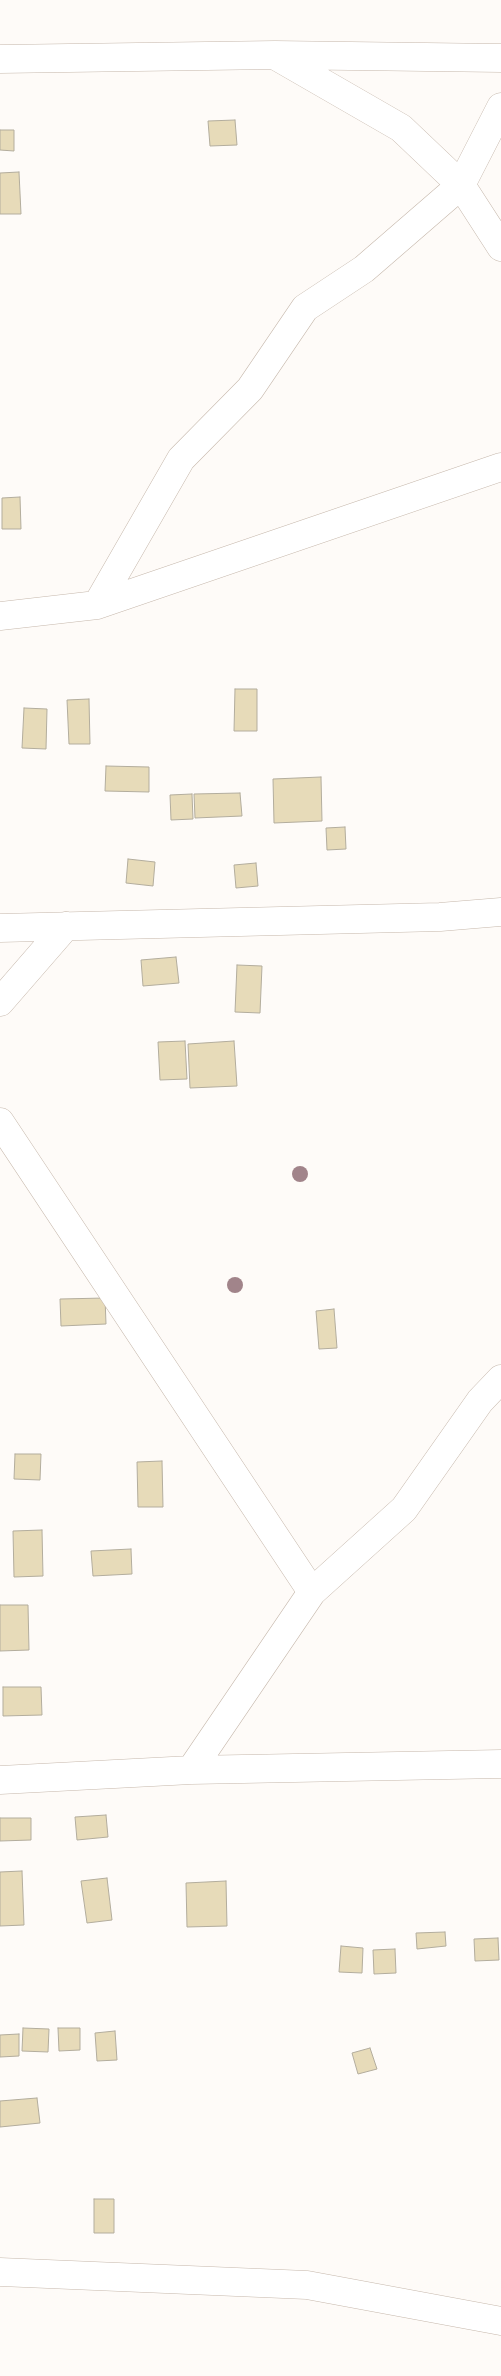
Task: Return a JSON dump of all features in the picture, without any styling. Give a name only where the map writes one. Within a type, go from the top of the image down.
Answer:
[{"type":"street","points":[[0,59],[275,55],[501,58]]},
{"type":"street","points":[[275,55],[401,128],[461,185],[501,247]]},
{"type":"street","points":[[97,605],[181,459],[250,389],[305,308],[364,269],[461,185],[501,107]]},
{"type":"street","points":[[0,616],[97,605],[501,468]]},
{"type":"street","points":[[0,928],[440,917],[501,912]]},
{"type":"street","points":[[0,1002],[66,926]]},
{"type":"street","points":[[0,1122],[312,1592]]},
{"type":"street","points":[[191,1770],[312,1592],[404,1509],[480,1401],[501,1379]]},
{"type":"street","points":[[0,1780],[191,1770],[501,1764]]},
{"type":"street","points":[[0,2272],[307,2285],[501,2321]]},
{"type":"building","points":[[235,120],[237,145],[210,146],[208,121]]},
{"type":"building","points":[[0,130],[14,130],[14,151],[0,150]]},
{"type":"building","points":[[19,172],[21,214],[0,214],[0,173]]},
{"type":"building","points":[[20,497],[21,529],[2,529],[2,498]]},
{"type":"building","points":[[235,689],[257,689],[257,731],[234,731]]},
{"type":"building","points":[[89,699],[90,744],[69,744],[67,700]]},
{"type":"building","points":[[24,708],[47,709],[46,749],[22,748]]},
{"type":"building","points":[[106,766],[149,767],[149,792],[105,791]]},
{"type":"building","points":[[321,777],[322,821],[274,823],[273,779]]},
{"type":"building","points":[[240,793],[242,816],[195,818],[194,794]]},
{"type":"building","points":[[192,794],[193,819],[171,820],[170,795]]},
{"type":"building","points":[[345,827],[346,849],[327,850],[326,828]]},
{"type":"building","points":[[128,859],[155,862],[153,886],[126,883]]},
{"type":"building","points":[[256,863],[258,886],[236,888],[234,865]]},
{"type":"building","points":[[176,957],[179,983],[143,986],[141,960]]},
{"type":"building","points":[[237,965],[262,966],[260,1013],[235,1012]]},
{"type":"building","points":[[185,1041],[187,1079],[160,1080],[158,1042]]},
{"type":"building","points":[[234,1041],[237,1086],[190,1088],[188,1044]]},
{"type":"building","points":[[105,1298],[106,1324],[61,1326],[60,1299]]},
{"type":"building","points":[[334,1309],[337,1348],[319,1349],[316,1311]]},
{"type":"building","points":[[15,1454],[41,1454],[40,1480],[14,1479]]},
{"type":"building","points":[[162,1461],[163,1507],[138,1507],[137,1462]]},
{"type":"building","points":[[42,1530],[43,1576],[14,1577],[13,1531]]},
{"type":"building","points":[[131,1549],[132,1574],[93,1576],[91,1551]]},
{"type":"building","points":[[0,1605],[28,1605],[29,1650],[0,1651]]},
{"type":"building","points":[[3,1687],[41,1687],[42,1715],[3,1716]]},
{"type":"building","points":[[106,1815],[108,1837],[77,1840],[75,1817]]},
{"type":"building","points":[[0,1818],[31,1818],[31,1840],[0,1841]]},
{"type":"building","points":[[22,1871],[24,1925],[0,1926],[0,1872]]},
{"type":"building","points":[[107,1878],[112,1920],[87,1923],[81,1881]]},
{"type":"building","points":[[226,1881],[227,1926],[187,1927],[186,1883]]},
{"type":"building","points":[[445,1932],[446,1946],[417,1949],[416,1933]]},
{"type":"building","points":[[498,1938],[499,1960],[475,1961],[474,1939]]},
{"type":"building","points":[[341,1946],[363,1948],[362,1973],[339,1972]]},
{"type":"building","points":[[395,1949],[396,1973],[374,1974],[373,1950]]},
{"type":"building","points":[[23,2028],[49,2029],[48,2052],[22,2051]]},
{"type":"building","points":[[58,2028],[80,2028],[80,2050],[59,2051]]},
{"type":"building","points":[[115,2031],[117,2060],[97,2061],[95,2033]]},
{"type":"building","points":[[19,2034],[19,2056],[0,2057],[0,2035]]},
{"type":"building","points":[[370,2048],[377,2069],[358,2074],[352,2053]]},
{"type":"building","points":[[37,2098],[40,2123],[0,2127],[0,2101]]},
{"type":"building","points":[[94,2199],[114,2199],[114,2233],[94,2233]]}]
